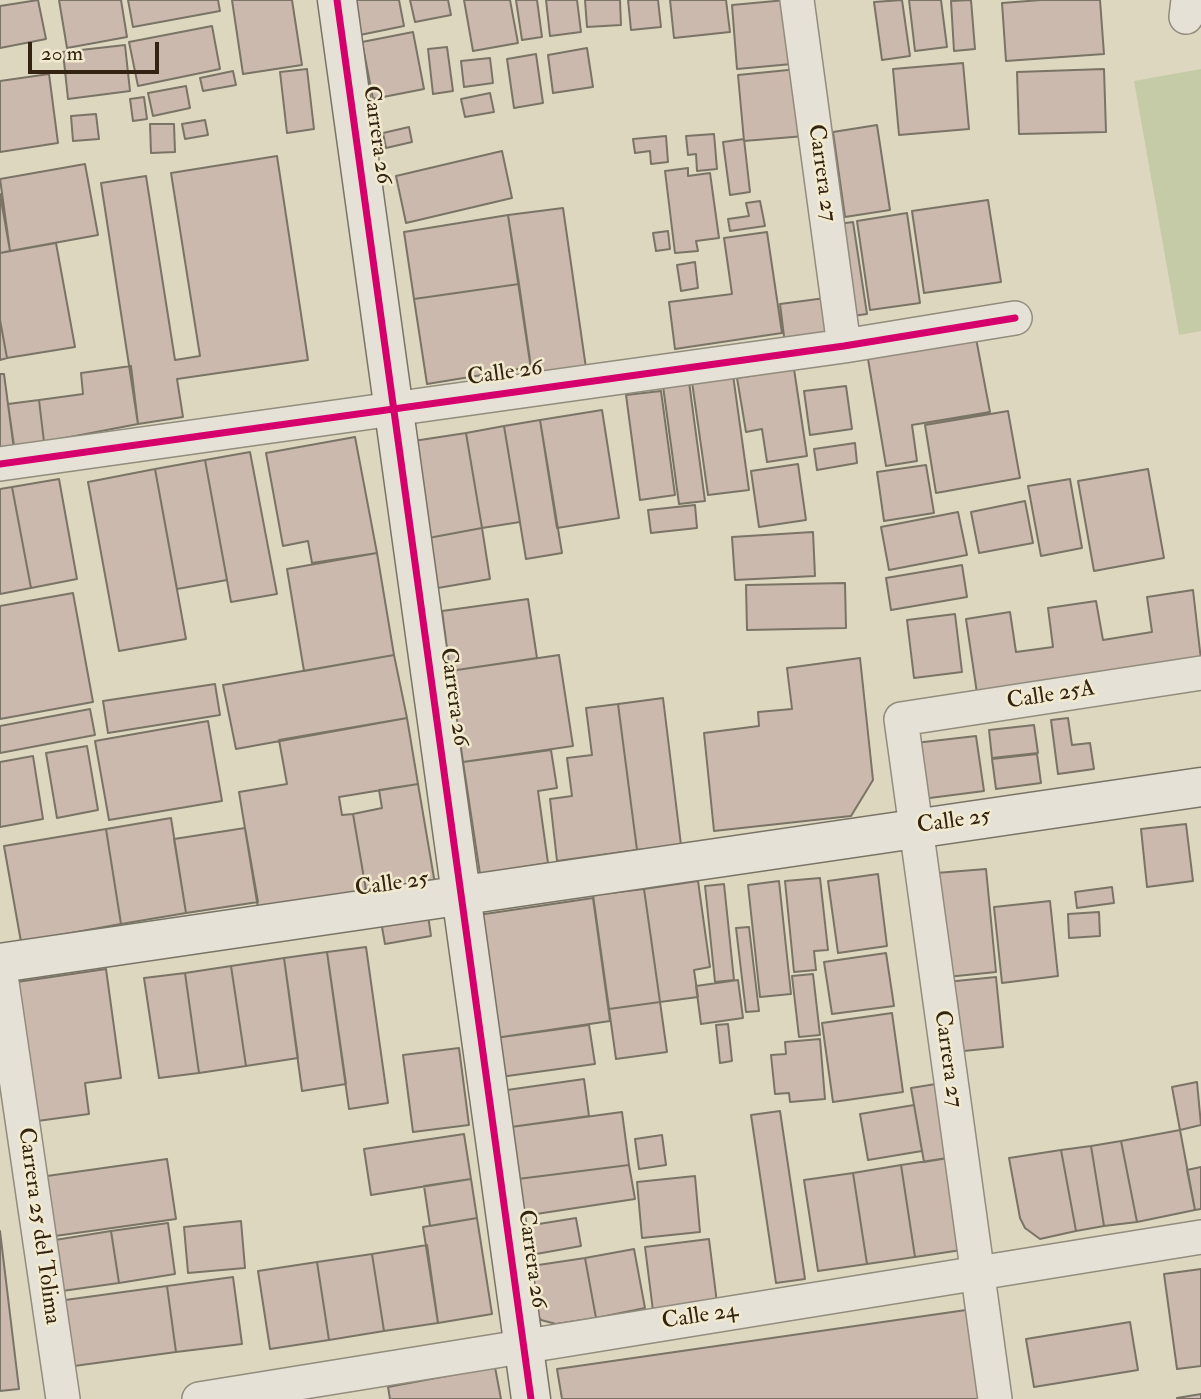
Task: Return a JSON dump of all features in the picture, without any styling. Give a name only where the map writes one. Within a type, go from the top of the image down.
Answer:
[{"type":"street","name":"Carrera 26","points":[[337,0],[531,1399]]},
{"type":"street","name":"Carrera 27","points":[[797,0],[844,346]]},
{"type":"street","name":"Calle 26","points":[[0,464],[844,346],[1015,318]]},
{"type":"street","name":"Calle 25A","points":[[901,719],[1201,673]]},
{"type":"street","name":"Carrera 27","points":[[901,719],[995,1399]]},
{"type":"street","name":"Calle 25","points":[[0,963],[1201,787]]},
{"type":"street","name":"Carrera 25 del Tolima","points":[[0,969],[63,1399]]},
{"type":"street","name":"Calle 24","points":[[199,1399],[1201,1237]]},
{"type":"green space","points":[[1201,69],[1201,331],[1179,335],[1134,81]]},
{"type":"building","points":[[38,0],[46,39],[0,48],[0,6]]},
{"type":"building","points":[[59,0],[121,0],[127,37],[67,48]]},
{"type":"building","points":[[128,0],[218,0],[220,11],[133,27]]},
{"type":"building","points":[[232,0],[292,0],[302,65],[243,74]]},
{"type":"building","points":[[348,0],[399,0],[404,26],[355,36]]},
{"type":"building","points":[[410,0],[448,0],[451,15],[415,22]]},
{"type":"building","points":[[464,0],[510,0],[518,43],[473,51]]},
{"type":"building","points":[[516,0],[537,0],[542,37],[522,40]]},
{"type":"building","points":[[546,0],[577,0],[581,32],[550,36]]},
{"type":"building","points":[[585,0],[620,0],[621,25],[587,27]]},
{"type":"building","points":[[628,0],[658,0],[661,27],[631,30]]},
{"type":"building","points":[[670,0],[726,0],[730,32],[674,38]]},
{"type":"building","points":[[786,0],[792,64],[737,69],[732,5]]},
{"type":"building","points":[[902,0],[910,56],[882,60],[874,2]]},
{"type":"building","points":[[909,0],[941,0],[947,47],[915,51]]},
{"type":"building","points":[[971,0],[975,49],[954,51],[951,1]]},
{"type":"building","points":[[1100,0],[1104,54],[1006,61],[1002,3]]},
{"type":"building","points":[[212,26],[220,69],[138,86],[129,42]]},
{"type":"building","points":[[413,32],[424,89],[373,99],[362,42]]},
{"type":"building","points":[[125,45],[130,91],[68,99],[63,52]]},
{"type":"building","points":[[447,47],[453,91],[433,94],[428,49]]},
{"type":"building","points":[[587,48],[593,87],[553,93],[548,55]]},
{"type":"building","points":[[536,54],[543,103],[514,108],[507,59]]},
{"type":"building","points":[[490,58],[493,83],[464,87],[461,61]]},
{"type":"building","points":[[963,63],[969,129],[899,135],[893,69]]},
{"type":"building","points":[[307,69],[314,129],[287,133],[280,72]]},
{"type":"building","points":[[798,69],[805,136],[744,141],[738,75]]},
{"type":"building","points":[[1104,69],[1106,132],[1019,134],[1017,72]]},
{"type":"building","points":[[233,71],[236,85],[203,91],[200,78]]},
{"type":"building","points":[[49,74],[58,143],[0,152],[0,81]]},
{"type":"building","points":[[186,86],[190,108],[153,116],[148,93]]},
{"type":"building","points":[[490,93],[494,112],[465,117],[461,99]]},
{"type":"building","points":[[144,97],[147,119],[133,121],[130,99]]},
{"type":"building","points":[[96,114],[99,139],[73,141],[71,116]]},
{"type":"building","points":[[205,120],[208,135],[185,139],[182,124]]},
{"type":"building","points":[[150,124],[174,124],[175,152],[151,153]]},
{"type":"building","points":[[877,125],[890,210],[845,217],[833,132]]},
{"type":"building","points":[[409,127],[412,142],[386,148],[383,133]]},
{"type":"building","points":[[714,134],[717,169],[697,171],[696,154],[688,155],[686,136]]},
{"type":"building","points":[[666,136],[668,162],[651,164],[650,151],[635,153],[633,139]]},
{"type":"building","points":[[744,139],[750,192],[730,195],[723,142]]},
{"type":"building","points":[[502,151],[512,198],[406,223],[396,176]]},
{"type":"building","points":[[277,156],[308,360],[177,379],[183,417],[138,424],[101,183],[146,176],[175,360],[200,356],[171,173]]},
{"type":"building","points":[[85,164],[98,235],[10,251],[0,179]]},
{"type":"building","points":[[688,168],[688,176],[710,173],[719,238],[696,241],[698,251],[675,253],[665,171]]},
{"type":"building","points":[[0,194],[10,251],[0,253]]},
{"type":"building","points":[[988,200],[1001,282],[924,293],[912,211]]},
{"type":"building","points":[[760,201],[765,226],[730,231],[728,219],[749,216],[746,203]]},
{"type":"building","points":[[563,208],[586,368],[532,376],[508,215]]},
{"type":"building","points":[[907,213],[920,303],[870,310],[857,221]]},
{"type":"building","points":[[508,215],[519,284],[414,299],[404,232]]},
{"type":"building","points":[[853,222],[867,314],[845,317],[831,225]]},
{"type":"building","points":[[668,231],[670,249],[656,251],[653,233]]},
{"type":"building","points":[[767,232],[782,333],[675,349],[669,302],[732,294],[724,238]]},
{"type":"building","points":[[56,243],[75,347],[7,358],[0,320],[0,253]]},
{"type":"building","points":[[695,262],[698,288],[681,291],[677,265]]},
{"type":"building","points":[[519,284],[531,367],[427,384],[414,299]]},
{"type":"building","points":[[833,297],[838,337],[785,344],[780,304]]},
{"type":"building","points":[[0,320],[7,358],[0,360]]},
{"type":"building","points":[[975,333],[990,412],[912,425],[917,461],[886,466],[868,359]]},
{"type":"building","points":[[131,366],[138,424],[44,442],[39,400],[83,394],[81,373]]},
{"type":"building","points":[[794,369],[807,456],[767,462],[762,429],[746,432],[737,378]]},
{"type":"building","points":[[0,374],[4,374],[15,457],[0,459]]},
{"type":"building","points":[[733,375],[749,490],[708,495],[692,382]]},
{"type":"building","points":[[689,382],[705,501],[679,504],[663,386]]},
{"type":"building","points":[[846,386],[852,429],[810,435],[804,391]]},
{"type":"building","points":[[661,391],[675,495],[640,500],[626,395]]},
{"type":"building","points":[[39,400],[44,442],[14,446],[8,404]]},
{"type":"building","points":[[602,410],[619,518],[557,528],[540,420]]},
{"type":"building","points":[[1008,411],[1020,478],[936,493],[925,425]]},
{"type":"building","points":[[540,420],[562,553],[526,559],[504,426]]},
{"type":"building","points":[[504,426],[520,522],[482,528],[466,433]]},
{"type":"building","points":[[466,433],[482,528],[423,539],[407,442]]},
{"type":"building","points":[[355,437],[377,553],[312,563],[308,541],[283,546],[266,453]]},
{"type":"building","points":[[855,443],[857,463],[817,470],[814,449]]},
{"type":"building","points":[[250,452],[277,594],[231,602],[205,460]]},
{"type":"building","points":[[205,460],[227,580],[177,589],[155,469]]},
{"type":"building","points":[[798,464],[806,520],[759,527],[751,471]]},
{"type":"building","points":[[926,465],[934,513],[884,521],[877,472]]},
{"type":"building","points":[[155,469],[186,639],[119,651],[88,482]]},
{"type":"building","points":[[1148,469],[1164,558],[1094,571],[1078,481]]},
{"type":"building","points":[[59,479],[77,579],[31,588],[12,487]]},
{"type":"building","points":[[1070,479],[1082,548],[1041,556],[1028,486]]},
{"type":"building","points":[[12,487],[31,588],[0,594],[0,489]]},
{"type":"building","points":[[1025,501],[1033,543],[979,553],[971,512]]},
{"type":"building","points":[[695,505],[697,528],[651,533],[648,510]]},
{"type":"building","points":[[958,512],[967,555],[889,570],[881,527]]},
{"type":"building","points":[[482,528],[490,579],[432,589],[423,539]]},
{"type":"building","points":[[813,532],[815,576],[735,580],[732,537]]},
{"type":"building","points":[[377,553],[394,655],[304,671],[287,569]]},
{"type":"building","points":[[962,565],[967,597],[891,610],[886,578]]},
{"type":"building","points":[[845,583],[846,628],[747,630],[746,585]]},
{"type":"building","points":[[1193,590],[1201,660],[977,693],[966,619],[1010,612],[1016,652],[1053,647],[1048,608],[1096,601],[1103,640],[1152,632],[1147,597]]},
{"type":"building","points":[[73,593],[93,702],[0,719],[0,606]]},
{"type":"building","points":[[528,599],[537,658],[450,671],[442,611]]},
{"type":"building","points":[[955,614],[962,672],[914,678],[907,620]]},
{"type":"building","points":[[394,655],[407,718],[236,749],[223,685]]},
{"type":"building","points":[[559,655],[573,746],[463,762],[450,671]]},
{"type":"building","points":[[860,658],[873,780],[851,816],[714,831],[704,733],[759,726],[758,712],[792,709],[787,668]]},
{"type":"building","points":[[215,684],[220,715],[108,733],[103,701]]},
{"type":"building","points":[[663,698],[681,845],[637,850],[618,704]]},
{"type":"building","points":[[618,704],[637,850],[557,861],[550,799],[572,796],[567,758],[592,755],[586,708]]},
{"type":"building","points":[[90,709],[95,735],[0,753],[0,726]]},
{"type":"building","points":[[407,718],[418,784],[339,797],[342,815],[353,814],[367,896],[259,914],[239,792],[287,784],[279,740]]},
{"type":"building","points":[[1068,718],[1072,745],[1090,743],[1094,769],[1058,774],[1051,720]]},
{"type":"building","points":[[208,721],[222,801],[109,820],[95,741]]},
{"type":"building","points":[[1034,725],[1038,753],[992,758],[989,730]]},
{"type":"building","points":[[976,736],[984,791],[922,799],[915,743]]},
{"type":"building","points":[[87,746],[98,810],[57,818],[46,753]]},
{"type":"building","points":[[551,750],[557,788],[538,791],[548,863],[480,874],[463,762]]},
{"type":"building","points":[[1037,754],[1041,783],[996,789],[992,759]]},
{"type":"building","points":[[33,756],[43,819],[0,827],[0,762]]},
{"type":"building","points":[[418,784],[435,884],[367,896],[353,814],[382,808],[379,790]]},
{"type":"building","points":[[171,818],[186,913],[121,924],[106,829]]},
{"type":"building","points":[[1186,824],[1193,881],[1147,887],[1141,829]]},
{"type":"building","points":[[245,828],[258,902],[186,913],[174,839]]},
{"type":"building","points":[[106,829],[121,924],[21,942],[4,846]]},
{"type":"building","points":[[986,869],[996,972],[947,977],[936,873]]},
{"type":"building","points":[[878,874],[887,946],[838,953],[828,881]]},
{"type":"building","points":[[820,878],[828,950],[814,951],[816,970],[794,972],[785,881]]},
{"type":"building","points":[[698,881],[710,967],[694,970],[698,997],[660,1002],[644,889]]},
{"type":"building","points":[[779,881],[791,994],[760,997],[748,885]]},
{"type":"building","points":[[724,884],[734,980],[715,982],[705,886]]},
{"type":"building","points":[[1112,887],[1114,903],[1077,908],[1075,892]]},
{"type":"building","points":[[644,889],[660,1002],[609,1009],[593,895]]},
{"type":"building","points":[[593,898],[610,1021],[495,1038],[478,915]]},
{"type":"building","points":[[1050,901],[1058,976],[1002,983],[994,907]]},
{"type":"building","points":[[427,908],[431,936],[385,944],[380,916]]},
{"type":"building","points":[[1099,912],[1100,936],[1069,938],[1068,914]]},
{"type":"building","points":[[749,927],[759,1011],[746,1012],[736,928]]},
{"type":"building","points":[[366,947],[388,1103],[349,1109],[327,952]]},
{"type":"building","points":[[327,952],[346,1084],[302,1091],[284,958]]},
{"type":"building","points":[[886,953],[894,1006],[832,1014],[824,962]]},
{"type":"building","points":[[284,958],[298,1058],[246,1066],[231,966]]},
{"type":"building","points":[[231,966],[246,1066],[199,1073],[185,973]]},
{"type":"building","points":[[106,969],[121,1078],[85,1083],[89,1114],[30,1122],[10,983]]},
{"type":"building","points":[[185,973],[199,1073],[159,1078],[144,978]]},
{"type":"building","points":[[813,974],[820,1035],[799,1037],[792,976]]},
{"type":"building","points":[[996,977],[1003,1047],[954,1052],[946,982]]},
{"type":"building","points":[[738,980],[743,1018],[701,1024],[696,986]]},
{"type":"building","points":[[660,1002],[667,1052],[616,1059],[609,1009]]},
{"type":"building","points":[[892,1013],[903,1092],[833,1102],[822,1023]]},
{"type":"building","points":[[728,1024],[732,1061],[720,1063],[716,1025]]},
{"type":"building","points":[[589,1025],[595,1064],[500,1077],[495,1038]]},
{"type":"building","points":[[820,1039],[825,1099],[790,1102],[789,1093],[775,1094],[771,1055],[786,1054],[785,1042]]},
{"type":"building","points":[[459,1048],[469,1125],[413,1132],[403,1055]]},
{"type":"building","points":[[584,1079],[589,1116],[511,1127],[507,1090]]},
{"type":"building","points":[[1197,1082],[1201,1125],[1180,1130],[1172,1087]]},
{"type":"building","points":[[942,1083],[954,1157],[924,1162],[911,1088]]},
{"type":"building","points":[[914,1105],[922,1151],[868,1160],[860,1114]]},
{"type":"building","points":[[780,1111],[805,1279],[776,1283],[751,1115]]},
{"type":"building","points":[[622,1112],[629,1165],[518,1179],[511,1127]]},
{"type":"building","points":[[1180,1130],[1195,1210],[1137,1222],[1121,1141]]},
{"type":"building","points":[[464,1134],[471,1179],[371,1195],[364,1149]]},
{"type":"building","points":[[662,1135],[666,1165],[639,1169],[635,1139]]},
{"type":"building","points":[[1121,1141],[1137,1222],[1104,1226],[1091,1146]]},
{"type":"building","points":[[1091,1146],[1104,1226],[1076,1231],[1061,1150]]},
{"type":"building","points":[[1061,1150],[1076,1231],[1040,1239],[1025,1228],[1020,1218],[1009,1158]]},
{"type":"building","points":[[954,1157],[968,1249],[915,1257],[901,1165]]},
{"type":"building","points":[[167,1159],[176,1219],[55,1236],[47,1176]]},
{"type":"building","points":[[629,1165],[635,1199],[523,1216],[518,1179]]},
{"type":"building","points":[[901,1165],[915,1257],[867,1264],[853,1173]]},
{"type":"building","points":[[1201,1167],[1201,1209],[1195,1210],[1187,1170]]},
{"type":"building","points":[[853,1173],[867,1264],[818,1271],[804,1180]]},
{"type":"building","points":[[695,1176],[700,1232],[642,1238],[637,1182]]},
{"type":"building","points":[[471,1179],[477,1218],[430,1226],[424,1186]]},
{"type":"building","points":[[477,1218],[492,1314],[438,1323],[423,1227]]},
{"type":"building","points":[[576,1218],[581,1246],[525,1256],[520,1227]]},
{"type":"building","points":[[241,1221],[245,1268],[188,1273],[184,1227]]},
{"type":"building","points":[[168,1223],[175,1274],[119,1283],[111,1231]]},
{"type":"building","points":[[0,1231],[19,1389],[0,1391]]},
{"type":"building","points":[[111,1231],[119,1283],[62,1291],[55,1240]]},
{"type":"building","points":[[709,1239],[717,1303],[653,1311],[645,1247]]},
{"type":"building","points":[[427,1245],[438,1323],[384,1331],[372,1254]]},
{"type":"building","points":[[634,1249],[645,1308],[596,1318],[585,1258]]},
{"type":"building","points":[[372,1254],[384,1331],[329,1340],[317,1262]]},
{"type":"building","points":[[585,1258],[596,1318],[556,1324],[541,1320],[534,1312],[525,1267]]},
{"type":"building","points":[[317,1262],[329,1340],[270,1349],[258,1271]]},
{"type":"building","points":[[1201,1269],[1201,1366],[1177,1369],[1164,1274]]},
{"type":"building","points":[[233,1277],[242,1344],[176,1352],[167,1286]]},
{"type":"building","points":[[167,1286],[176,1352],[67,1367],[58,1301]]},
{"type":"building","points":[[966,1310],[979,1399],[562,1399],[557,1369]]},
{"type":"building","points":[[1130,1322],[1138,1370],[1034,1387],[1026,1339]]},
{"type":"building","points":[[495,1367],[501,1399],[390,1399],[388,1387]]},
{"type":"building","points":[[1201,1394],[1201,1399],[1177,1399],[1177,1398]]},
{"type":"cycle path","points":[[337,0],[531,1399]]},
{"type":"cycle path","points":[[0,464],[844,346],[1015,318]]}]
